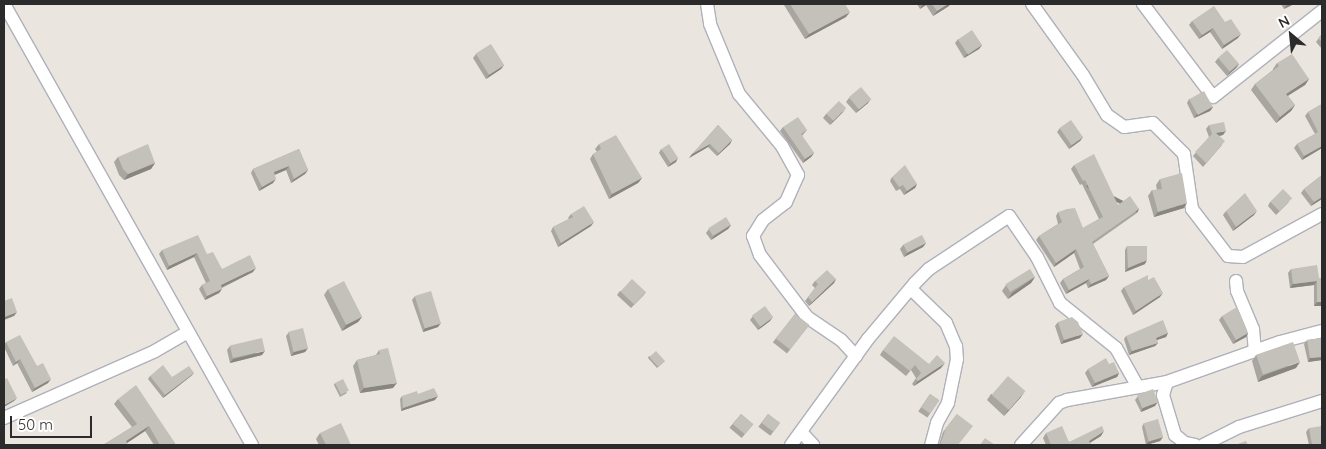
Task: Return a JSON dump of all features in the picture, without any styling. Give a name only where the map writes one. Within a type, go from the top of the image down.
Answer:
[{"type":"street","points":[[4,4],[186,333],[252,445]]},
{"type":"street","points":[[707,4],[710,24],[739,94],[782,146],[798,175],[786,202],[763,220],[753,236],[760,255],[807,317],[841,340],[856,356]]},
{"type":"street","points":[[1032,4],[1083,75],[1107,115],[1124,127],[1153,123],[1184,154],[1192,210],[1228,256],[1243,257],[1322,214]]},
{"type":"street","points":[[1143,4],[1213,97],[1322,11]]},
{"type":"street","points":[[791,445],[856,356],[929,269],[1009,216],[1037,257],[1060,303],[1116,348],[1138,387]]},
{"type":"street","points":[[1236,281],[1237,291],[1253,329],[1255,352]]},
{"type":"street","points":[[911,289],[946,323],[956,346],[957,359],[948,403],[937,423],[931,445]]},
{"type":"street","points":[[1021,445],[1059,403],[1167,382],[1305,334],[1322,331]]},
{"type":"street","points":[[4,418],[155,351],[186,333]]},
{"type":"street","points":[[1167,382],[1163,396],[1176,435],[1185,443],[1195,445]]},
{"type":"street","points":[[1203,445],[1239,426],[1322,401]]},
{"type":"street","points":[[800,432],[813,445]]},
{"type":"building","points":[[790,4],[845,4],[850,12],[809,34]]},
{"type":"building","points":[[932,4],[948,4],[937,11]]},
{"type":"building","points":[[1214,6],[1225,22],[1231,19],[1241,34],[1224,45],[1213,28],[1202,35],[1192,21]]},
{"type":"building","points":[[972,30],[982,45],[968,54],[958,40]]},
{"type":"building","points":[[1322,34],[1322,42],[1318,38]]},
{"type":"building","points":[[491,44],[504,65],[489,75],[476,54]]},
{"type":"building","points":[[1227,50],[1239,64],[1230,71],[1218,58]]},
{"type":"building","points":[[1292,54],[1309,79],[1286,94],[1295,105],[1280,117],[1255,84],[1279,66],[1277,63]]},
{"type":"building","points":[[861,87],[871,99],[859,110],[849,97]]},
{"type":"building","points":[[1204,91],[1213,107],[1198,115],[1189,99]]},
{"type":"building","points":[[839,101],[846,108],[833,121],[826,114]]},
{"type":"building","points":[[1322,104],[1322,146],[1304,156],[1297,144],[1318,132],[1308,112]]},
{"type":"building","points":[[798,117],[807,130],[801,134],[814,153],[805,159],[783,127]]},
{"type":"building","points":[[1071,120],[1083,137],[1072,145],[1060,128]]},
{"type":"building","points":[[1224,122],[1226,131],[1216,133],[1225,141],[1206,163],[1195,152],[1212,134],[1209,125]]},
{"type":"building","points":[[718,125],[732,140],[719,153],[710,144],[692,154]]},
{"type":"building","points":[[616,135],[642,178],[612,194],[593,154],[601,149],[599,144]]},
{"type":"building","points":[[148,144],[155,163],[128,174],[123,169],[118,157]]},
{"type":"building","points":[[669,144],[678,158],[671,163],[661,149]]},
{"type":"building","points":[[299,149],[308,170],[294,179],[289,166],[274,172],[276,179],[262,187],[253,169]]},
{"type":"building","points":[[1094,154],[1118,205],[1130,196],[1139,209],[1092,242],[1109,276],[1091,284],[1089,279],[1069,290],[1063,279],[1084,267],[1076,249],[1056,263],[1039,236],[1062,222],[1058,212],[1067,209],[1075,208],[1083,228],[1103,217],[1085,180],[1083,181],[1074,165]]},
{"type":"building","points":[[905,165],[917,184],[907,191],[903,185],[899,187],[892,177]]},
{"type":"building","points":[[1182,173],[1187,203],[1158,212],[1152,190],[1162,189],[1160,179]]},
{"type":"building","points":[[1322,175],[1322,197],[1314,202],[1304,189]]},
{"type":"building","points":[[1283,189],[1292,198],[1279,211],[1270,202]]},
{"type":"building","points":[[1245,193],[1257,211],[1236,227],[1226,211]]},
{"type":"building","points":[[584,206],[594,222],[561,243],[553,227],[573,217],[571,214]]},
{"type":"building","points":[[726,217],[731,225],[713,236],[708,228]]},
{"type":"building","points":[[198,235],[207,254],[213,252],[222,269],[250,255],[256,268],[221,285],[222,289],[207,296],[202,285],[210,281],[197,253],[169,266],[162,250]]},
{"type":"building","points":[[922,235],[926,243],[907,253],[903,245]]},
{"type":"building","points":[[1127,246],[1147,246],[1147,260],[1128,268]]},
{"type":"building","points":[[1317,265],[1319,278],[1322,278],[1322,302],[1317,302],[1317,281],[1293,284],[1291,269]]},
{"type":"building","points":[[1030,269],[1035,277],[1010,292],[1005,284]]},
{"type":"building","points":[[827,270],[836,279],[812,302],[808,297],[818,284],[815,281]]},
{"type":"building","points":[[1148,275],[1148,280],[1154,277],[1163,293],[1136,311],[1124,287]]},
{"type":"building","points":[[632,279],[646,292],[634,304],[620,291]]},
{"type":"building","points":[[344,281],[362,317],[346,325],[328,289]]},
{"type":"building","points":[[431,291],[441,324],[425,328],[415,296]]},
{"type":"building","points":[[12,298],[17,312],[4,317],[4,301]]},
{"type":"building","points":[[765,306],[773,317],[760,327],[752,315]]},
{"type":"building","points":[[1237,307],[1248,333],[1236,340],[1222,316]]},
{"type":"building","points":[[795,314],[809,325],[790,350],[776,338]]},
{"type":"building","points":[[1072,317],[1078,322],[1083,334],[1064,340],[1058,322]]},
{"type":"building","points":[[1163,320],[1168,333],[1156,338],[1158,343],[1132,351],[1126,336]]},
{"type":"building","points":[[303,328],[308,348],[294,352],[288,332]]},
{"type":"building","points":[[20,335],[37,366],[43,363],[51,379],[35,388],[20,359],[16,362],[6,342]]},
{"type":"building","points":[[894,336],[929,364],[937,355],[945,363],[918,381],[916,379],[921,373],[915,365],[910,371],[883,350]]},
{"type":"building","points":[[262,338],[265,351],[233,358],[230,345]]},
{"type":"building","points":[[1322,338],[1322,357],[1310,358],[1307,340]]},
{"type":"building","points":[[1293,342],[1300,362],[1263,375],[1256,355]]},
{"type":"building","points":[[388,348],[397,383],[364,388],[357,360],[380,354],[379,350]]},
{"type":"building","points":[[656,351],[665,361],[658,367],[649,357]]},
{"type":"building","points":[[1106,358],[1109,364],[1114,362],[1119,373],[1095,383],[1088,369]]},
{"type":"building","points":[[163,365],[172,377],[189,366],[194,373],[165,395],[150,376]]},
{"type":"building","points":[[1008,376],[1025,391],[1009,410],[992,395]]},
{"type":"building","points":[[7,378],[17,398],[4,405],[4,380]]},
{"type":"building","points":[[343,379],[349,391],[341,395],[335,383]]},
{"type":"building","points":[[136,385],[175,443],[160,445],[149,426],[126,441],[128,445],[103,445],[137,424],[118,399]]},
{"type":"building","points":[[434,388],[438,396],[403,408],[402,396],[417,391],[418,394]]},
{"type":"building","points":[[1153,389],[1158,402],[1142,408],[1137,395]]},
{"type":"building","points":[[930,394],[939,400],[930,413],[921,407]]},
{"type":"building","points":[[741,414],[753,424],[745,434],[733,424]]},
{"type":"building","points":[[768,414],[780,423],[773,432],[761,423]]},
{"type":"building","points":[[957,414],[973,426],[958,445],[940,445],[946,428]]},
{"type":"building","points":[[1158,419],[1163,437],[1149,441],[1144,423]]},
{"type":"building","points":[[341,423],[351,445],[326,445],[320,433]]},
{"type":"building","points":[[1062,426],[1069,442],[1102,426],[1104,431],[1089,441],[1091,445],[1051,445],[1046,433]]},
{"type":"building","points":[[1322,426],[1322,445],[1312,445],[1309,428]]},
{"type":"building","points":[[985,438],[995,445],[980,445]]},
{"type":"building","points":[[1246,441],[1248,445],[1235,445]]}]
